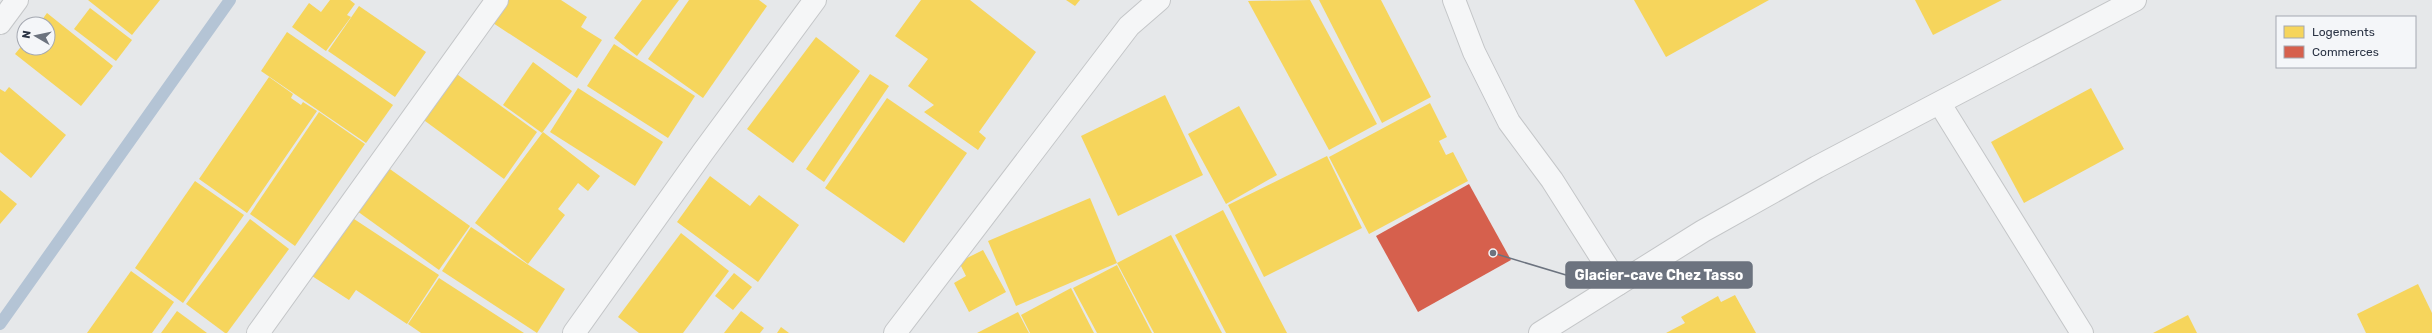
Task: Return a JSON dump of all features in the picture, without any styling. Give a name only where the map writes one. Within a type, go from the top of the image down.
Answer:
[{"type":"street","points":[[0,23],[17,0]]},
{"type":"street","points":[[258,333],[498,0]]},
{"type":"street","points":[[574,333],[703,152],[815,0]]},
{"type":"street","points":[[894,333],[1129,26],[1159,0]]},
{"type":"street","points":[[1454,0],[1474,52],[1509,122],[1552,180],[1618,284]]},
{"type":"street","points":[[1540,333],[1703,231],[1810,171],[1940,104],[2135,0]]},
{"type":"street","points":[[1940,104],[2082,333]]},
{"type":"building: Logements","points":[[88,0],[160,0],[132,35]]},
{"type":"building: Logements","points":[[330,0],[350,0],[355,4],[347,15],[351,17],[326,51],[292,27],[309,3],[321,12]]},
{"type":"building: Logements","points":[[507,0],[561,0],[587,17],[581,27],[602,40],[577,78],[493,23]]},
{"type":"building: Logements","points":[[642,0],[679,0],[637,56],[614,38]]},
{"type":"building: Logements","points":[[689,0],[759,0],[767,6],[703,98],[648,59]]},
{"type":"building: Logements","points":[[921,0],[970,0],[1036,52],[979,132],[986,138],[978,150],[924,112],[934,105],[908,86],[928,59],[895,36]]},
{"type":"building: Logements","points":[[1066,0],[1080,0],[1075,6]]},
{"type":"building: Logements","points":[[1310,0],[1377,124],[1329,150],[1248,1]]},
{"type":"building: Logements","points":[[1319,0],[1381,0],[1431,97],[1382,123]]},
{"type":"building: Logements","points":[[1634,0],[1769,0],[1666,57]]},
{"type":"building: Logements","points":[[1915,0],[2002,0],[1933,35]]},
{"type":"building: Logements","points":[[359,6],[426,52],[395,97],[328,51]]},
{"type":"building: Logements","points":[[90,8],[132,40],[116,61],[74,29]]},
{"type":"building: Logements","points":[[56,20],[113,66],[81,106],[18,56],[56,56]]},
{"type":"building: Logements","points":[[287,32],[393,105],[366,143],[261,71]]},
{"type":"building: Logements","points":[[816,37],[860,71],[793,163],[747,129]]},
{"type":"building: Logements","points":[[614,44],[695,96],[668,138],[587,86]]},
{"type":"building: Logements","points":[[533,62],[572,91],[542,133],[503,105]]},
{"type":"building: Logements","points":[[454,72],[537,132],[504,179],[421,118]]},
{"type":"building: Logements","points":[[870,74],[889,86],[824,182],[806,169]]},
{"type":"building: Logements","points":[[269,77],[293,94],[291,98],[301,105],[303,102],[317,111],[247,213],[199,179]]},
{"type":"building: Logements","points":[[9,87],[66,135],[31,178],[0,152],[0,89],[5,92]]},
{"type":"building: Logements","points":[[578,88],[663,142],[635,186],[550,132]]},
{"type":"building: Logements","points":[[2091,88],[2124,149],[2024,203],[1991,142]]},
{"type":"building: Logements","points":[[1165,95],[1203,175],[1118,216],[1081,136]]},
{"type":"building: Logements","points":[[887,98],[967,153],[904,243],[825,188]]},
{"type":"building: Logements","points":[[1430,103],[1447,137],[1439,141],[1446,155],[1453,152],[1468,181],[1369,234],[1329,157]]},
{"type":"building: Logements","points":[[1239,106],[1277,175],[1226,204],[1188,134]]},
{"type":"building: Logements","points":[[319,112],[365,144],[295,246],[250,214]]},
{"type":"building: Logements","points":[[543,132],[600,176],[588,191],[578,183],[558,209],[565,215],[528,264],[475,223]]},
{"type":"building: Logements","points":[[1327,156],[1362,228],[1264,277],[1228,205]]},
{"type":"building: Logements","points":[[387,167],[470,226],[439,270],[357,211]]},
{"type":"building: Logements","points":[[710,176],[750,206],[759,195],[799,225],[758,282],[677,222]]},
{"type":"building: Logements","points":[[195,181],[244,215],[183,303],[135,268]]},
{"type":"building: Logements","points":[[0,190],[17,204],[0,224]]},
{"type":"building: Logements","points":[[1090,198],[1117,263],[1016,306],[988,241]]},
{"type":"building: Logements","points":[[1223,210],[1287,333],[1226,333],[1175,235]]},
{"type":"building: Logements","points":[[351,217],[439,275],[407,324],[356,290],[349,300],[312,276]]},
{"type":"building: Logements","points":[[250,219],[289,249],[227,333],[225,333],[186,304]]},
{"type":"building: Logements","points":[[471,227],[565,289],[537,333],[442,271]]},
{"type":"building: Logements","points":[[681,233],[729,271],[683,333],[639,333],[618,317]]},
{"type":"building: Logements","points":[[1171,235],[1222,333],[1154,333],[1117,263]]},
{"type":"building: Logements","points":[[983,250],[1006,292],[969,312],[954,283],[966,276],[959,262]]},
{"type":"building: Logements","points":[[1117,265],[1152,333],[1097,333],[1073,288]]},
{"type":"building: Logements","points":[[131,271],[174,302],[152,333],[87,333]]},
{"type":"building: Logements","points":[[734,273],[752,287],[733,310],[715,296]]},
{"type":"building: Logements","points":[[439,278],[524,333],[421,333],[408,324]]},
{"type":"building: Logements","points":[[2418,284],[2432,313],[2432,333],[2366,333],[2357,314]]},
{"type":"building: Logements","points":[[1071,288],[1094,333],[1030,333],[1021,315]]},
{"type":"building: Logements","points":[[1735,295],[1756,333],[1666,333],[1685,323],[1681,317],[1718,296],[1721,302]]},
{"type":"building: Logements","points":[[177,311],[207,333],[161,333]]},
{"type":"building: Logements","points":[[741,311],[764,328],[760,333],[724,333]]},
{"type":"building: Logements","points":[[1018,312],[1029,333],[977,333]]},
{"type":"building: Logements","points":[[2188,315],[2197,333],[2153,333]]},
{"type":"building: Logements","points":[[781,327],[789,333],[777,333]]},
{"type":"building: Commerces","points":[[1469,184],[1511,260],[1418,312],[1376,236]]},
{"type":"waterway","points":[[0,324],[230,0]]},
{"type":"place","name":"Glacier-cave Chez Tasso","points":[[1493,253]]}]
